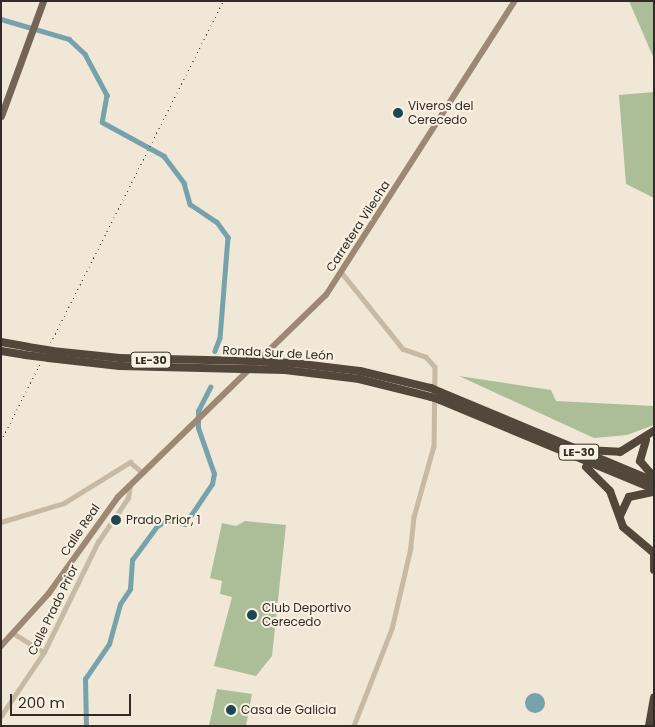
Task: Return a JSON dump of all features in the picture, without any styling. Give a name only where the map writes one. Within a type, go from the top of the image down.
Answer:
[{"type":"highway","name":"Ronda Sur de León","points":[[1,342],[26,351]]},
{"type":"highway","name":"Ronda Sur de León","points":[[1,351],[26,351],[120,366],[285,370],[359,379],[431,393]]},
{"type":"highway","name":"Ronda Sur de León","points":[[50,355],[293,363],[360,371],[507,418],[654,481]]},
{"type":"highway","name":"Ronda Sur de León","points":[[440,396],[572,458],[654,491]]},
{"type":"highway","points":[[507,418],[602,454],[632,446],[654,433]]},
{"type":"highway","points":[[654,433],[643,444],[639,458],[644,471],[654,477]]},
{"type":"highway","points":[[572,458],[610,491],[620,520],[644,544],[654,550],[654,570]]},
{"type":"highway","points":[[620,520],[629,497],[642,491],[654,491]]},
{"type":"highway","points":[[649,726],[654,697]]},
{"type":"main road","points":[[1,116],[43,1]]},
{"type":"street","name":"Carretera Vilecha","points":[[184,433],[315,308],[342,272],[515,1]]},
{"type":"street","points":[[342,272],[403,350],[426,357],[435,367],[434,446],[414,517],[411,548],[392,629],[354,726]]},
{"type":"street","name":"Calle Real","points":[[1,646],[49,593],[120,494],[184,433]]},
{"type":"street","points":[[1,522],[64,502],[130,462],[142,472]]},
{"type":"street","name":"Calle Prado Prior","points":[[1,716],[44,652],[119,511],[128,498],[130,484]]},
{"type":"street","points":[[119,511],[120,494],[128,498]]},
{"type":"street","points":[[13,633],[44,652]]},
{"type":"green space","points":[[629,1],[654,1],[654,59]]},
{"type":"green space","points":[[654,92],[654,198],[626,184],[619,95]]},
{"type":"green space","points":[[459,376],[551,390],[556,401],[654,406],[654,425],[627,435],[594,438]]},
{"type":"green space","name":"Club Deportivo Cerecedo","points":[[245,521],[286,525],[272,656],[256,676],[214,666],[232,597],[220,594],[222,581],[210,578],[222,523],[236,526]]},
{"type":"green space","name":"Casa de Galicia","points":[[217,689],[252,694],[246,726],[209,726]]},
{"type":"water","points":[[531,693],[539,693],[545,699],[545,707],[539,713],[531,713],[525,707],[525,699]]},
{"type":"waterway","points":[[1,19],[69,39],[85,54],[107,95],[102,122],[164,156],[184,183],[190,204],[217,222],[228,237],[220,338],[215,351]]},
{"type":"waterway","points":[[86,726],[85,679],[109,644],[120,604],[130,589],[132,560],[157,526],[168,520],[185,524],[212,484],[214,474],[198,428],[198,411],[210,387]]},
{"type":"railway","points":[[1,441],[223,1]]},
{"type":"place","name":"Viveros del Cerecedo","points":[[398,113]]},
{"type":"place","name":"Prado Prior, 1","points":[[116,520]]},
{"type":"place","name":"Club Deportivo Cerecedo","points":[[252,615]]},
{"type":"place","name":"Casa de Galicia","points":[[231,710]]}]
